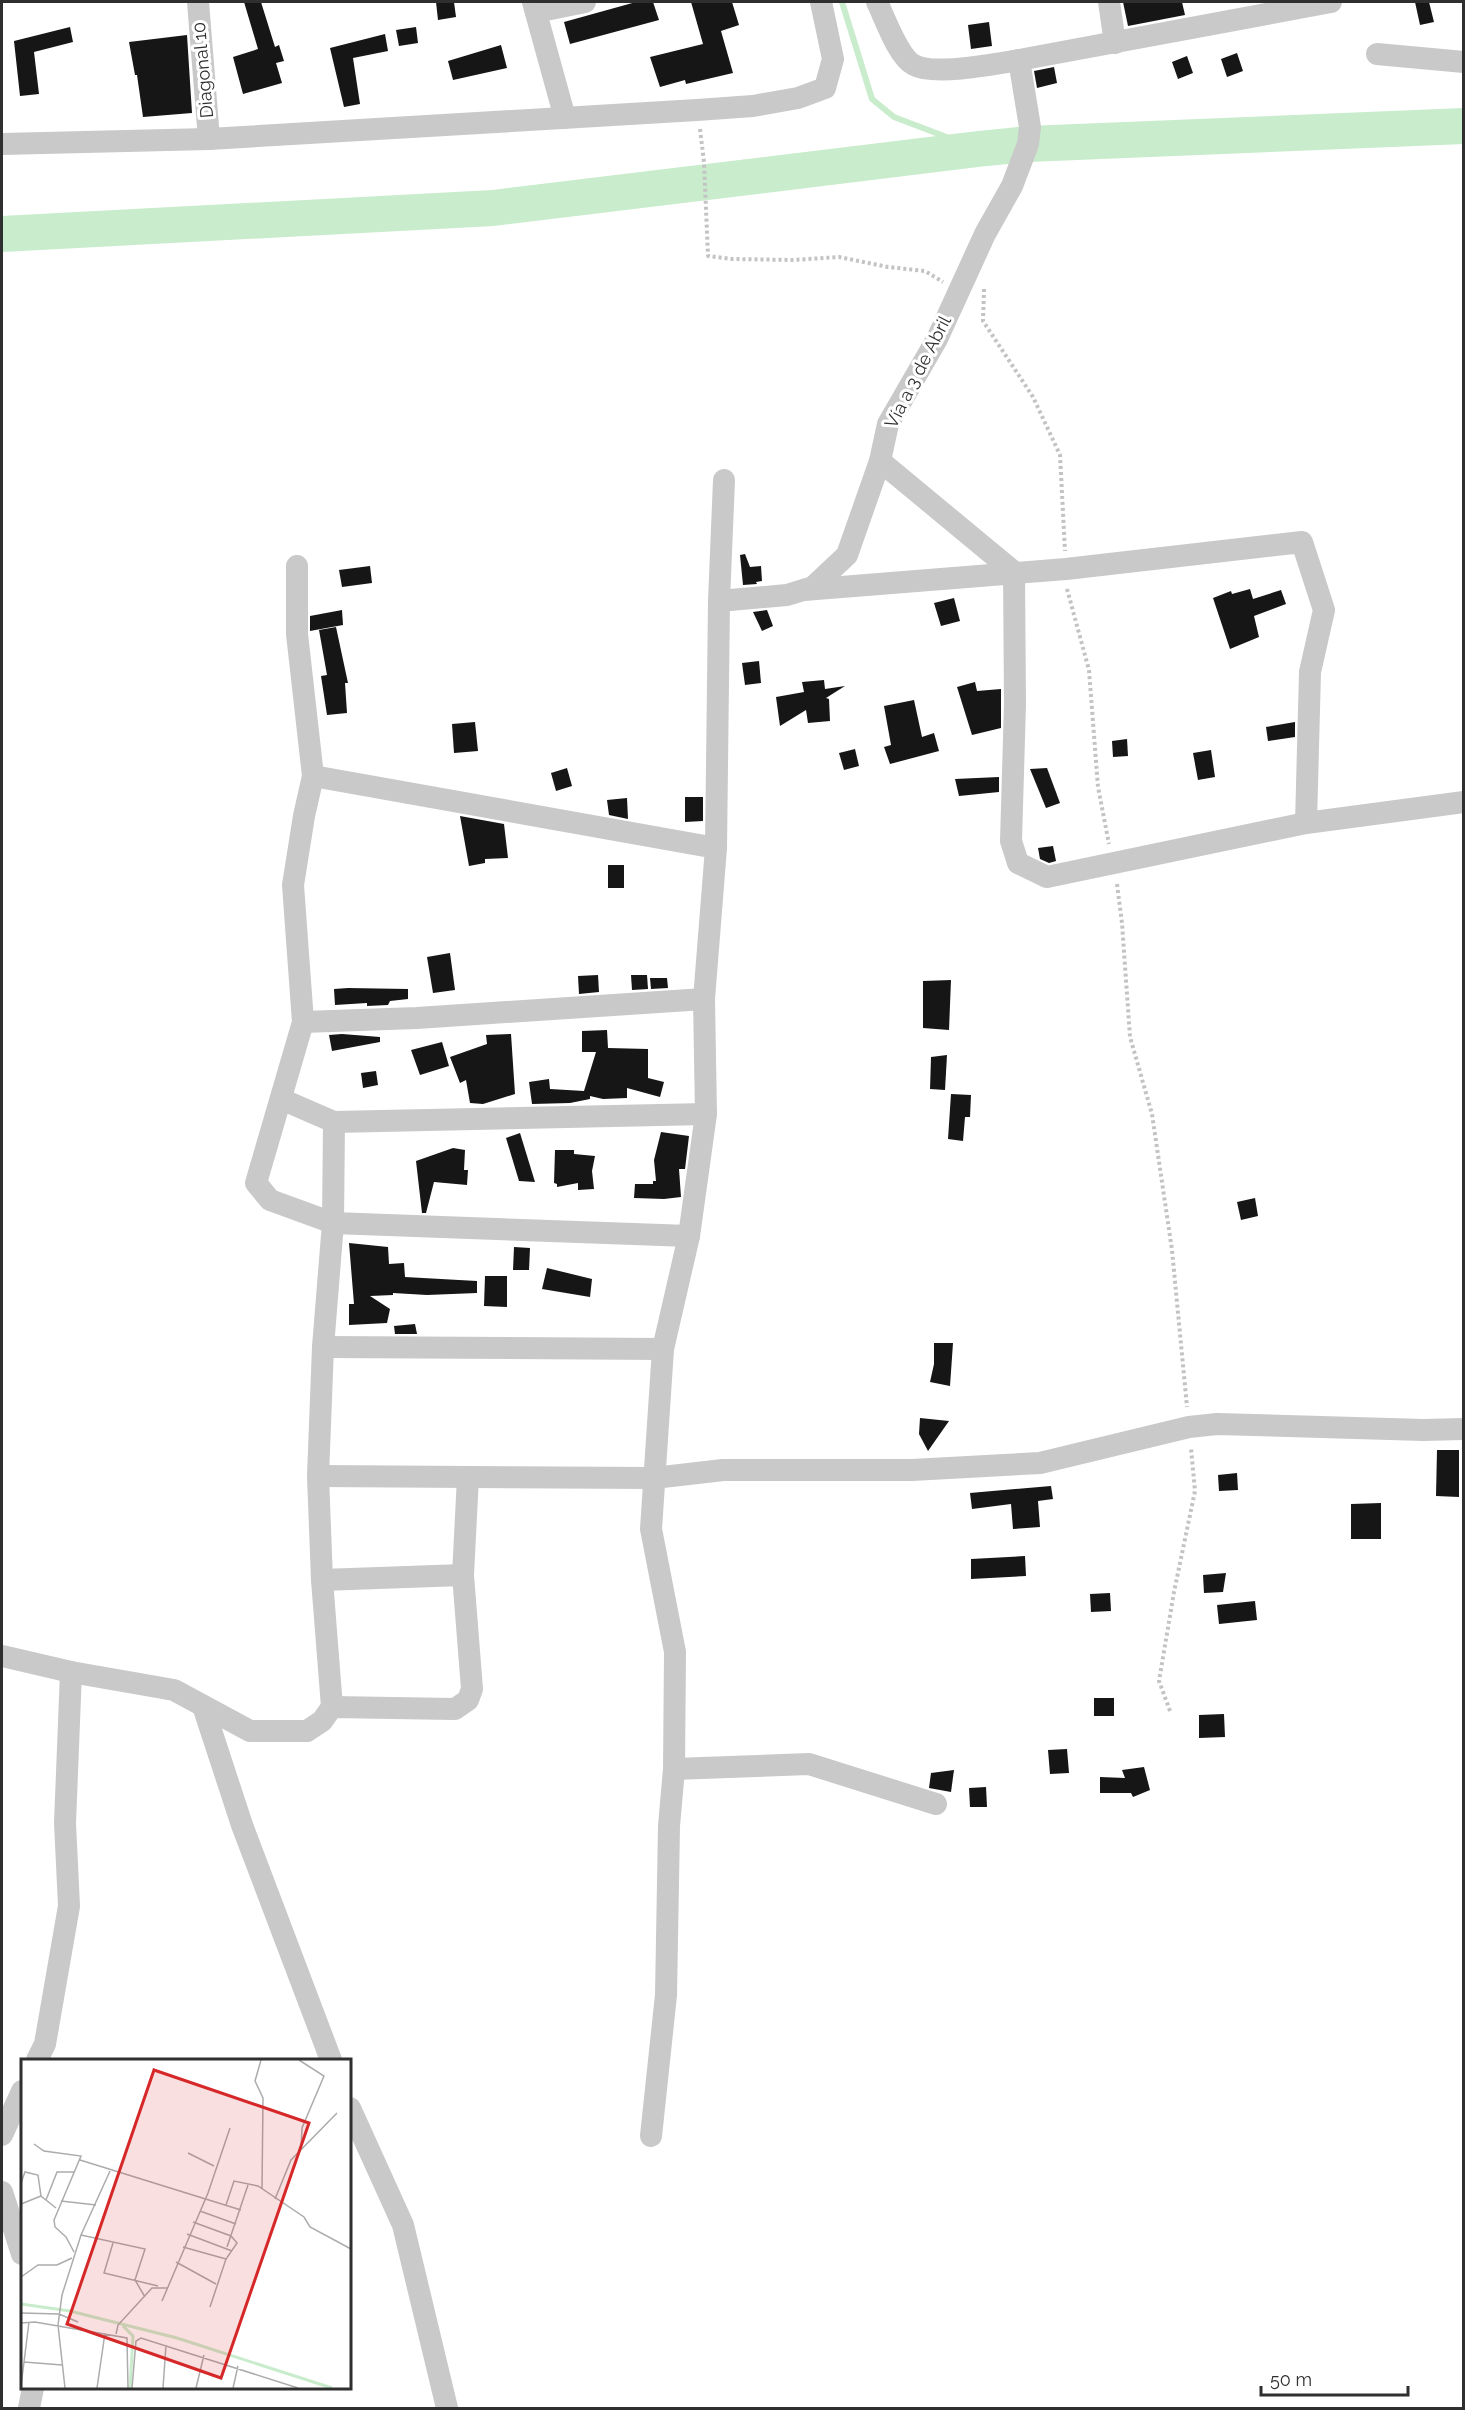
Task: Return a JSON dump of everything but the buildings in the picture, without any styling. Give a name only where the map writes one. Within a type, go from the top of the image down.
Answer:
[{"type":"street","name":"Diagonal 10","points":[[198,2],[208,139]]},
{"type":"street","points":[[565,118],[534,7],[585,2]]},
{"type":"street","points":[[2,144],[208,139],[753,106],[798,98],[825,88],[832,59],[822,2]]},
{"type":"street","points":[[877,2],[899,48],[913,65],[934,69],[977,67],[1019,60],[1331,2]]},
{"type":"street","points":[[1109,2],[1115,43]]},
{"type":"street","points":[[1377,54],[1464,62]]},
{"type":"street","name":"Vía a 3 de Abril","points":[[719,601],[787,594],[813,587],[847,555],[880,461],[888,424],[937,339],[985,234],[1012,186],[1028,144],[1030,127],[1019,60]]},
{"type":"street","points":[[880,461],[1014,572],[1016,704],[1011,841],[1018,863],[1047,876],[1306,823],[1464,801]]},
{"type":"street","points":[[651,2136],[666,1995],[669,1826],[674,1769],[675,1652],[651,1529],[663,1349],[689,1236],[706,1114],[704,999],[716,848],[719,601],[724,480]]},
{"type":"street","points":[[804,590],[1066,569],[1302,542],[1324,610],[1310,672],[1306,823]]},
{"type":"street","points":[[297,566],[297,634],[313,776],[292,885],[303,1022],[256,1183],[270,1200],[333,1223],[689,1236]]},
{"type":"street","points":[[313,776],[716,848]]},
{"type":"street","points":[[303,1022],[417,1018],[704,999]]},
{"type":"street","points":[[281,1099],[334,1122],[706,1114]]},
{"type":"street","points":[[2,1656],[70,1672],[174,1690],[250,1731],[307,1731],[322,1721],[332,1707],[322,1580],[318,1476],[323,1347],[333,1223],[334,1122]]},
{"type":"street","points":[[323,1347],[663,1349]]},
{"type":"street","points":[[318,1476],[654,1478],[723,1470],[912,1470],[1040,1463],[1189,1427],[1217,1424],[1423,1430],[1464,1429]]},
{"type":"street","points":[[332,1707],[455,1709],[468,1701],[472,1689],[463,1575],[468,1477]]},
{"type":"street","points":[[322,1580],[463,1575]]},
{"type":"street","points":[[38,2059],[45,2044],[69,1906],[65,1823],[70,1672]]},
{"type":"street","points":[[203,1706],[242,1825],[330,2059]]},
{"type":"street","points":[[674,1769],[809,1764],[936,1803]]},
{"type":"street","points":[[2,2135],[21,2093]]},
{"type":"street","points":[[351,2110],[403,2225],[447,2409]]},
{"type":"street","points":[[2,2192],[21,2251]]},
{"type":"street","points":[[29,2409],[33,2389]]},
{"type":"path","points":[[697,110],[704,162],[708,256],[732,259],[793,260],[839,257],[925,272],[959,291]]},
{"type":"path","points":[[984,278],[983,321],[1033,398],[1060,455],[1067,587],[1089,670],[1098,787],[1122,923],[1130,1037],[1152,1114],[1173,1250],[1195,1491],[1174,1592],[1159,1681],[1170,1711]]},
{"type":"waterway","points":[[842,2],[872,99],[894,117],[978,149]]},
{"type":"waterway","points":[[2,234],[493,208],[1028,144],[1464,126]]}]
